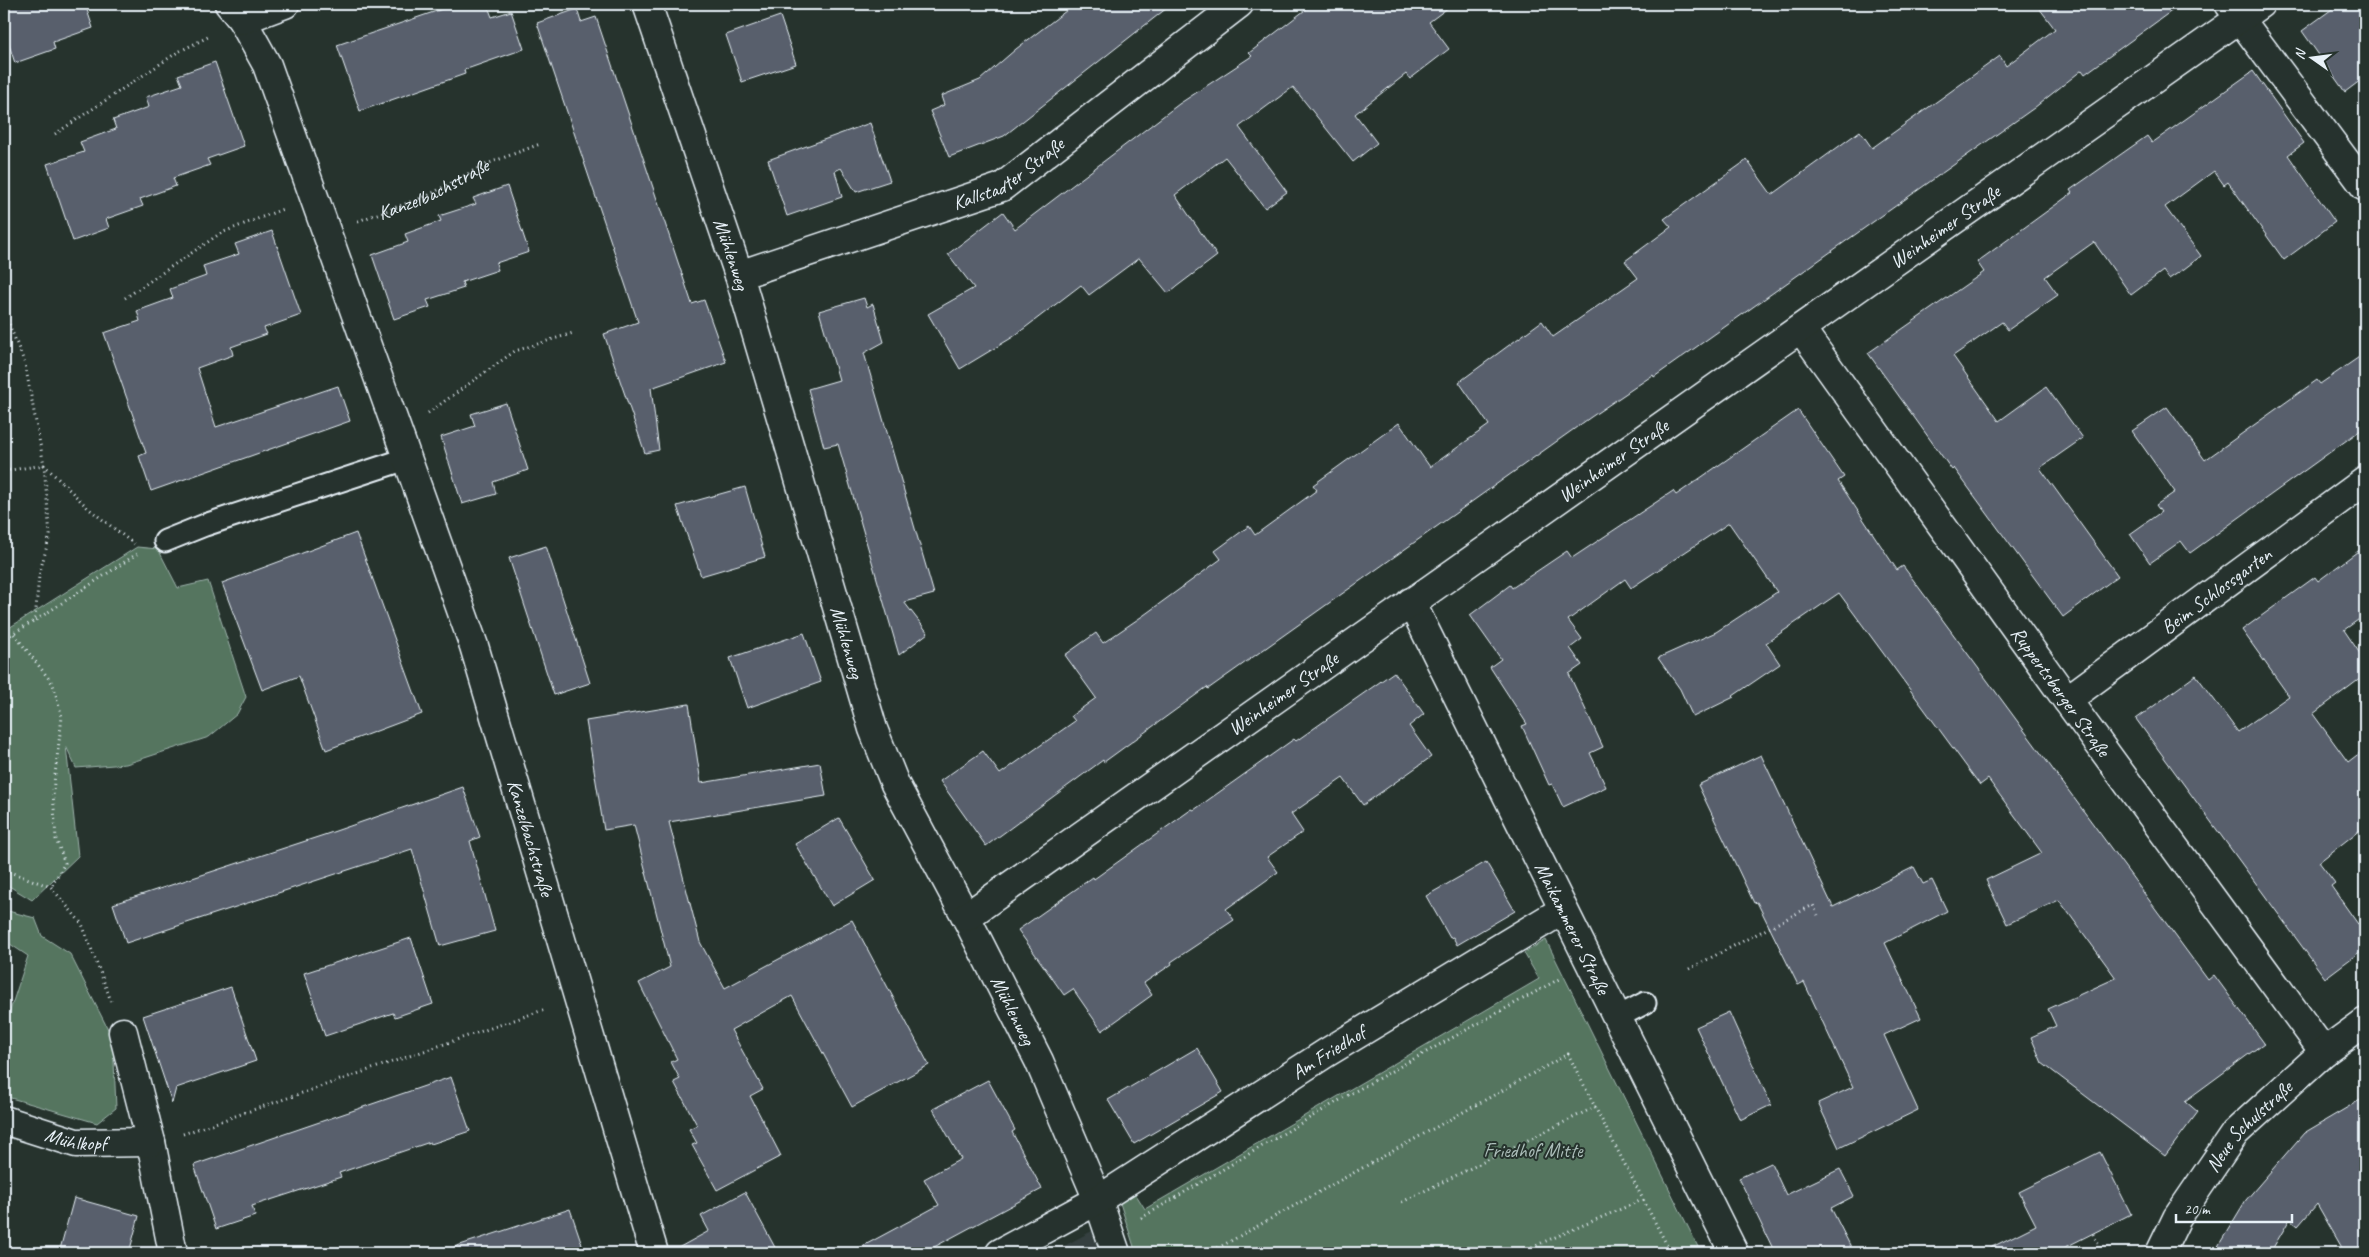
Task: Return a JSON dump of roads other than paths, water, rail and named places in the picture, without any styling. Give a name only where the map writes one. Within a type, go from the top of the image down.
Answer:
[{"type":"street","points":[[235,12],[285,4]]},
{"type":"street","name":"Mühlenweg","points":[[647,4],[739,275],[873,729],[895,784],[966,916],[1039,1061],[1098,1200],[1113,1245]]},
{"type":"street","name":"Kallstadter Straße","points":[[739,275],[1002,187],[1239,4]]},
{"type":"street","points":[[2243,9],[2365,187]]},
{"type":"street","name":"Weinheimer Straße","points":[[966,916],[1801,328],[2243,9]]},
{"type":"street","name":"Kanzelbachstraße","points":[[235,12],[267,65],[474,646],[654,1253]]},
{"type":"street","name":"Ruppertsberger Straße","points":[[1801,328],[2067,700],[2324,1052]]},
{"type":"street","name":"Beim Schlossgarten","points":[[2067,700],[2365,481]]},
{"type":"street","name":"Maikammerer Straße","points":[[1411,602],[1734,1253]]},
{"type":"street","name":"Am Friedhof","points":[[1098,1200],[1326,1053],[1563,910]]},
{"type":"street","name":"Neue Schulstraße","points":[[2160,1253],[2177,1218],[2235,1133],[2324,1052],[2365,1022]]},
{"type":"street","points":[[123,1032],[151,1142],[173,1253]]},
{"type":"street","name":"Mühlkopf","points":[[4,1120],[76,1143],[151,1142]]},
{"type":"street","points":[[1000,1253],[1098,1200]]},
{"type":"lane","points":[[166,541],[406,458]]},
{"type":"lane","points":[[1616,1018],[1645,1003]]},
{"type":"park label","name":"Friedhof Mitte","points":[[1533,1150]]}]
